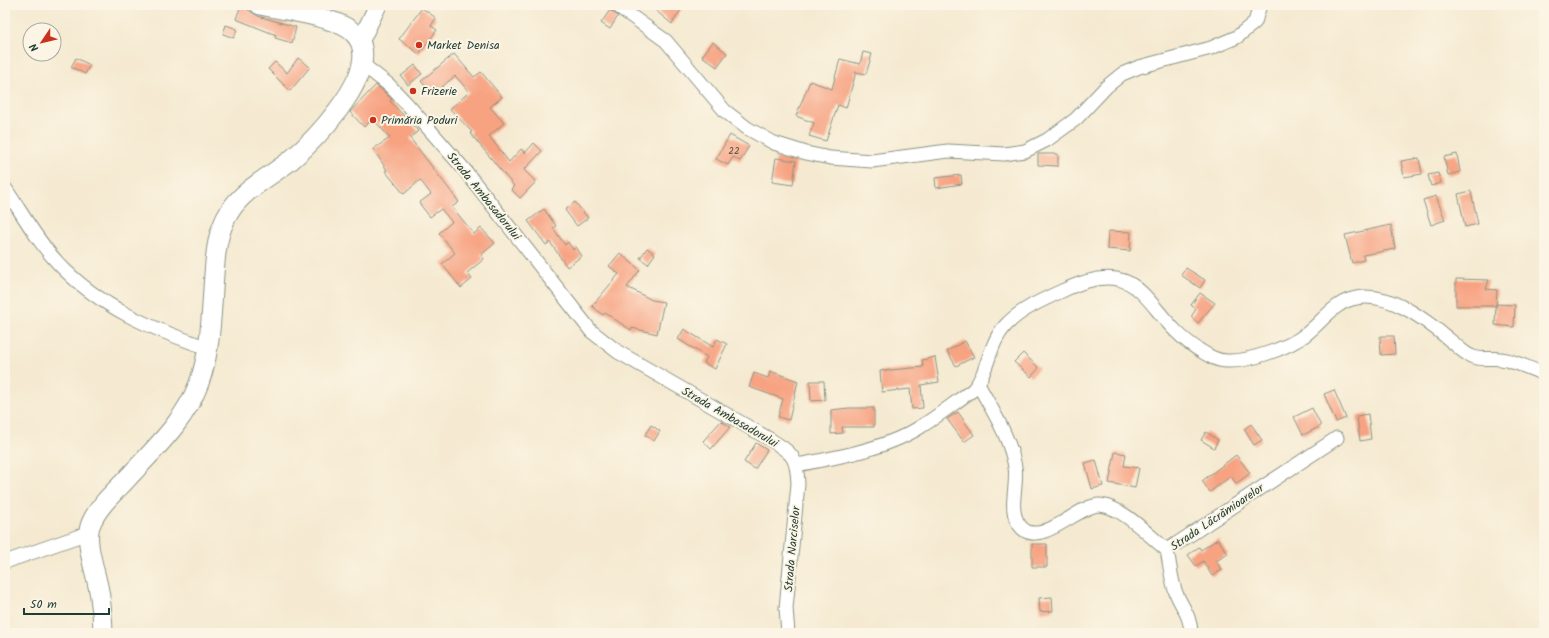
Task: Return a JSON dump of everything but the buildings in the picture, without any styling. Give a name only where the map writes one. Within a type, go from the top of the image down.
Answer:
[{"type":"main road","points":[[103,633],[100,596],[88,533],[93,520],[109,498],[177,422],[187,407],[199,383],[208,348],[217,246],[220,232],[230,210],[257,184],[291,160],[322,129],[347,96],[362,64],[363,56],[360,42],[348,29],[337,24],[260,5]]},
{"type":"street","points":[[360,42],[378,5]]},
{"type":"street","points":[[616,5],[666,41],[725,111],[747,128],[774,143],[806,153],[824,157],[872,161],[948,151],[1004,154],[1025,151],[1047,140],[1076,119],[1106,87],[1122,74],[1139,67],[1211,48],[1237,37],[1255,22],[1260,5]]},
{"type":"street","name":"Strada Ambasadorului","points":[[362,64],[389,85],[463,168],[558,290],[598,338],[633,361],[771,440],[789,453],[797,465]]},
{"type":"street","points":[[5,188],[38,238],[57,262],[77,282],[102,301],[128,317],[163,333],[208,348]]},
{"type":"street","points":[[797,465],[845,454],[902,436],[934,418],[973,390],[978,384],[994,342],[1000,332],[1012,320],[1037,302],[1089,279],[1109,277],[1137,287],[1146,295],[1170,326],[1180,336],[1195,348],[1221,361],[1236,361],[1282,347],[1304,335],[1341,304],[1353,299],[1367,298],[1384,300],[1402,307],[1473,357],[1509,360],[1544,374]]},
{"type":"street","name":"Strada Lăcrămioarelor","points":[[978,384],[1003,430],[1012,455],[1016,481],[1014,512],[1016,520],[1021,527],[1029,532],[1038,533],[1048,530],[1088,507],[1098,505],[1105,506],[1116,511],[1132,521],[1167,550],[1337,438]]},
{"type":"street","name":"Strada Narciselor","points":[[788,633],[786,608],[794,545],[798,484],[797,465]]},
{"type":"street","points":[[5,562],[88,533]]},
{"type":"street","points":[[1167,550],[1172,580],[1176,592],[1190,618],[1191,633]]},
{"type":"place","name":"Market Denisa","points":[[419,45]]},
{"type":"place","name":"Frizerie","points":[[413,91]]},
{"type":"place","name":"Primăria Poduri","points":[[373,120]]}]
